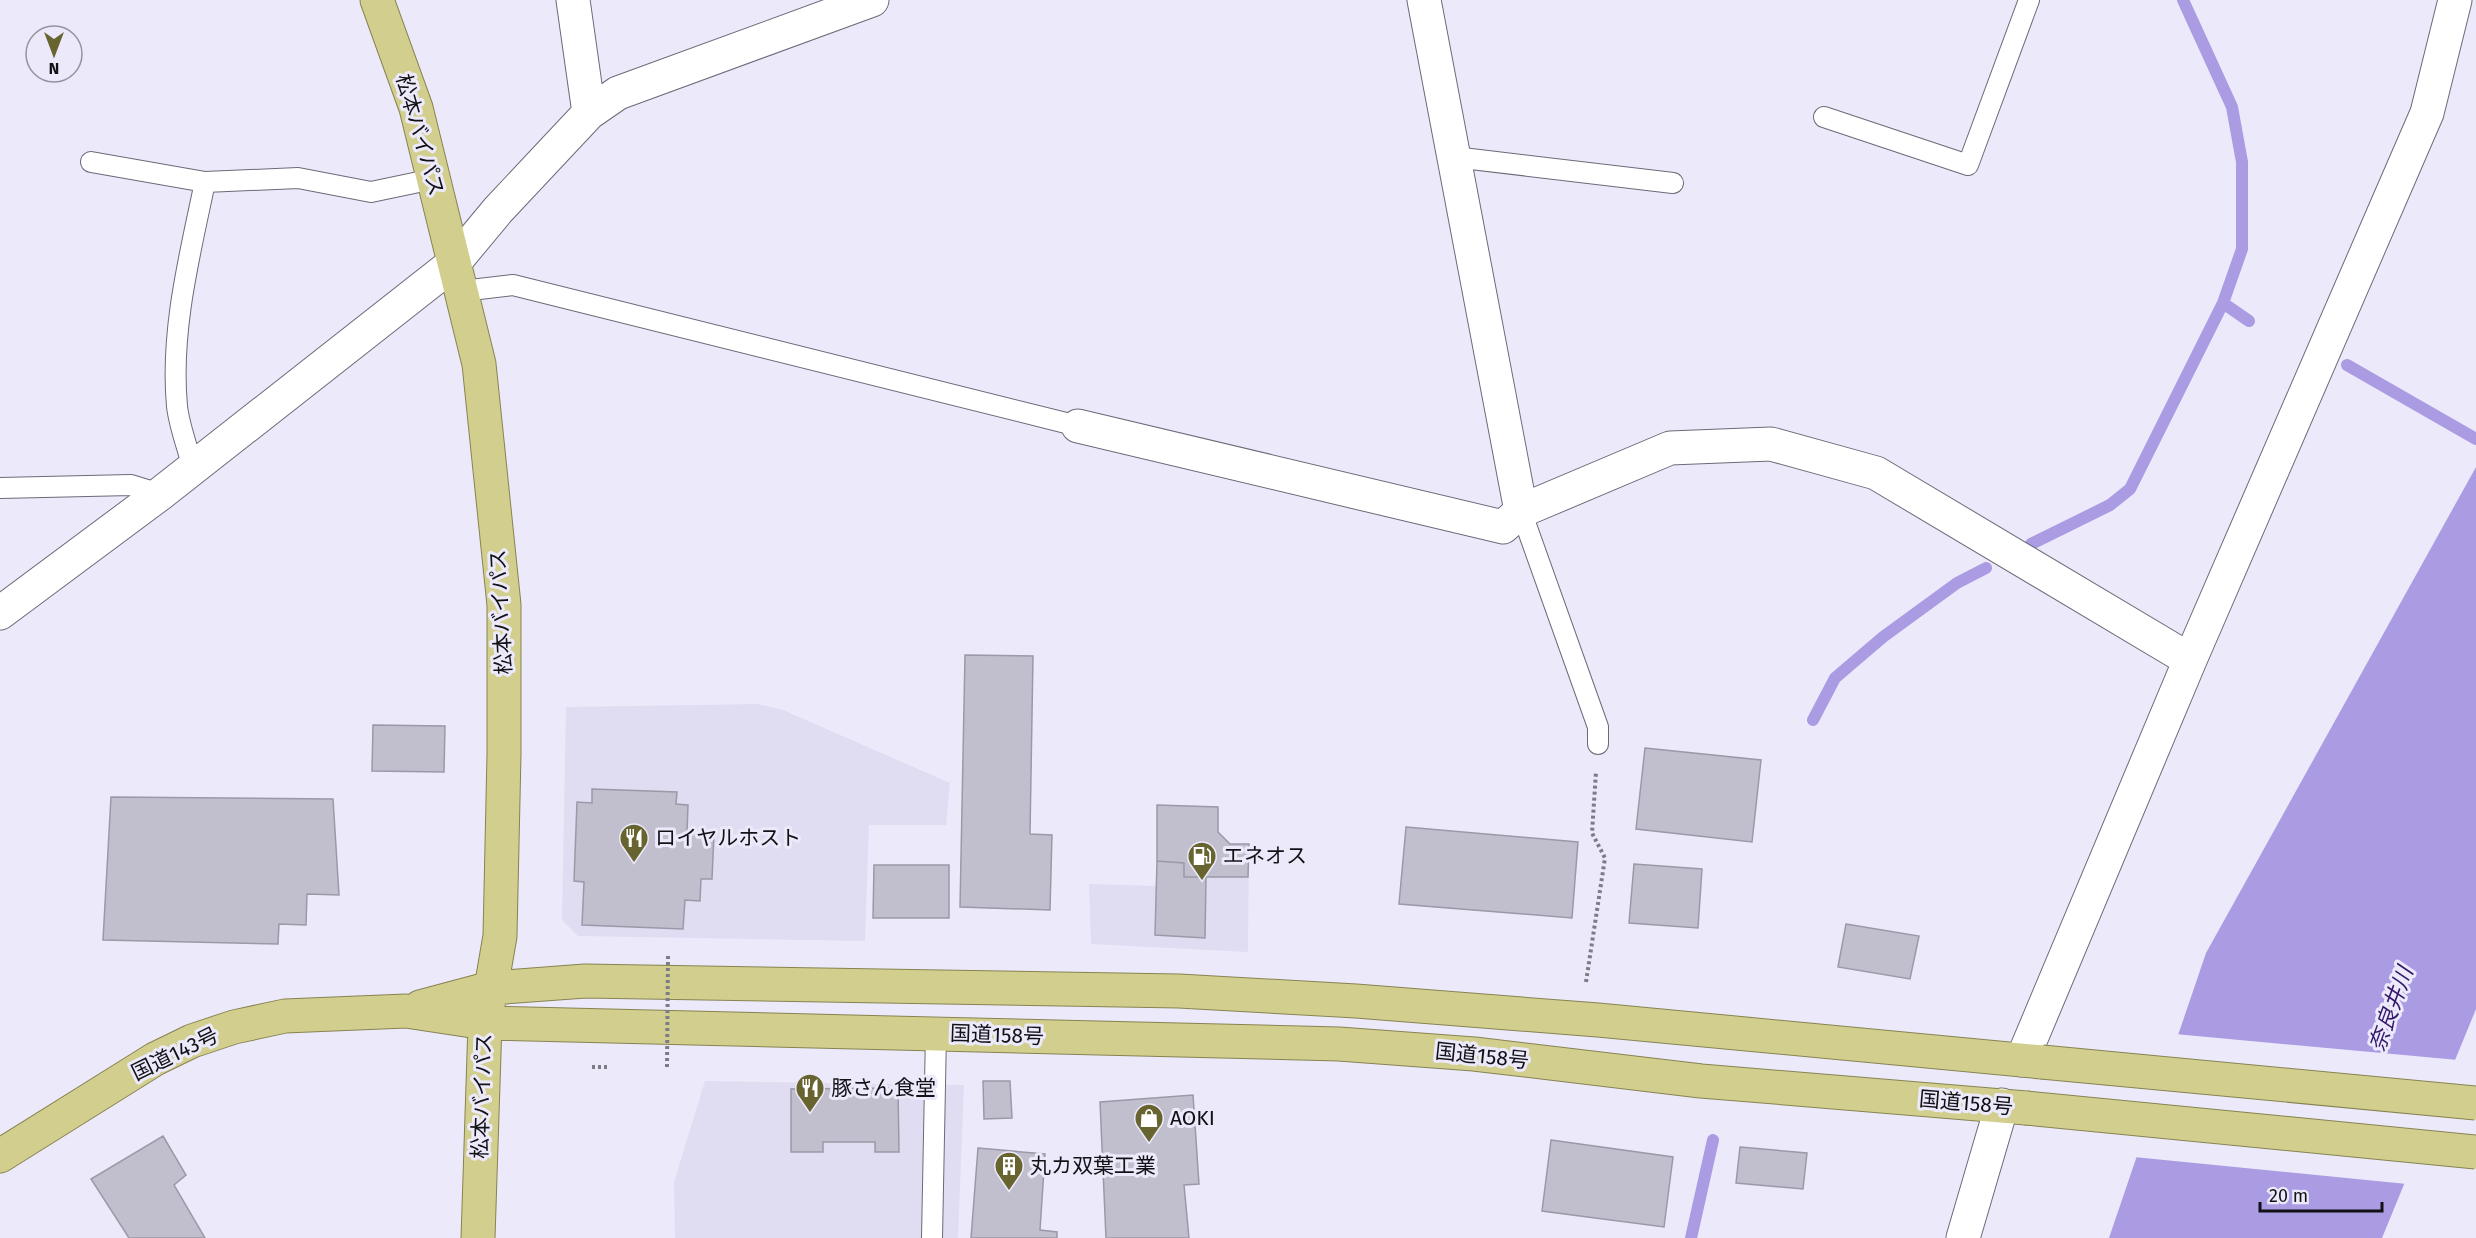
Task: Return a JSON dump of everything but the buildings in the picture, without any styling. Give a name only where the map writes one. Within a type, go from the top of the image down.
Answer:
[{"type":"highway","name":"松本バイパス","points":[[377,0],[416,108],[479,364],[504,605],[504,754],[500,936],[485,1023],[478,1238]]},
{"type":"highway","points":[[491,988],[585,981],[1179,991],[1485,1010],[2476,1103]]},
{"type":"highway","name":"国道143号","points":[[406,1011],[491,988]]},
{"type":"highway","name":"国道143号","points":[[0,1156],[155,1059],[192,1041],[234,1027],[285,1016],[406,1011],[485,1023]]},
{"type":"highway","name":"国道158号","points":[[485,1023],[936,1033],[1373,1047],[1474,1054],[1701,1081],[2014,1107],[2476,1152]]},
{"type":"street","points":[[573,0],[589,113]]},
{"type":"street","points":[[0,613],[193,468],[458,277],[498,210],[589,113],[618,93],[872,0]]},
{"type":"street","points":[[1424,0],[1521,511]]},
{"type":"street","points":[[2032,1061],[2190,660],[2427,113],[2455,0]]},
{"type":"street","points":[[1078,426],[1503,527],[1521,511],[1670,448],[1771,444],[1876,473],[2190,660]]},
{"type":"street","points":[[1963,1238],[2014,1107]]},
{"type":"lane","points":[[1824,117],[1968,165],[2029,0]]},
{"type":"lane","points":[[1454,157],[1673,183]]},
{"type":"lane","points":[[92,162],[205,182],[298,178],[372,192],[434,178]]},
{"type":"lane","points":[[193,468],[177,407],[177,341],[190,254],[205,182]]},
{"type":"lane","points":[[458,277],[513,285],[1078,426]]},
{"type":"lane","points":[[0,488],[131,485],[160,494]]},
{"type":"lane","points":[[1521,511],[1598,727],[1598,744]]},
{"type":"lane","points":[[932,1238],[936,1033]]},
{"type":"path","points":[[1585,983],[1605,858],[1592,833],[1598,744]]},
{"type":"path","points":[[667,1067],[668,955]]},
{"type":"shaded area","points":[[758,704],[783,710],[950,783],[946,825],[869,825],[865,941],[578,936],[562,920],[566,707]]},
{"type":"shaded area","name":"エネオス","points":[[1157,805],[1218,832],[1230,844],[1249,844],[1248,952],[1091,944],[1089,884],[1157,886]]},
{"type":"shaded area","points":[[705,1081],[964,1085],[958,1238],[675,1238],[674,1182]]},
{"type":"water","name":"奈良井川","points":[[2476,467],[2476,1009],[2382,1238],[2109,1238],[2206,953]]},
{"type":"pier","points":[[2175,1034],[2458,1060],[2407,1184],[2134,1157]]},
{"type":"waterway","points":[[2031,544],[2110,505],[2130,489],[2223,303],[2242,249],[2242,162],[2232,107],[2183,0]]},
{"type":"waterway","points":[[2223,303],[2249,321]]},
{"type":"waterway","points":[[2347,365],[2476,439]]},
{"type":"waterway","points":[[1813,720],[1835,678],[1883,637],[1957,583],[1986,568]]},
{"type":"waterway","points":[[1691,1238],[1713,1140]]},
{"type":"place","name":"ロイヤルホスト","points":[[634,864]]},
{"type":"place","name":"エネオス","points":[[1202,882]]},
{"type":"place","name":"豚さん食堂","points":[[810,1114]]},
{"type":"place","name":"AOKI","points":[[1149,1144]]},
{"type":"place","name":"丸カ双葉工業","points":[[1009,1192]]}]
